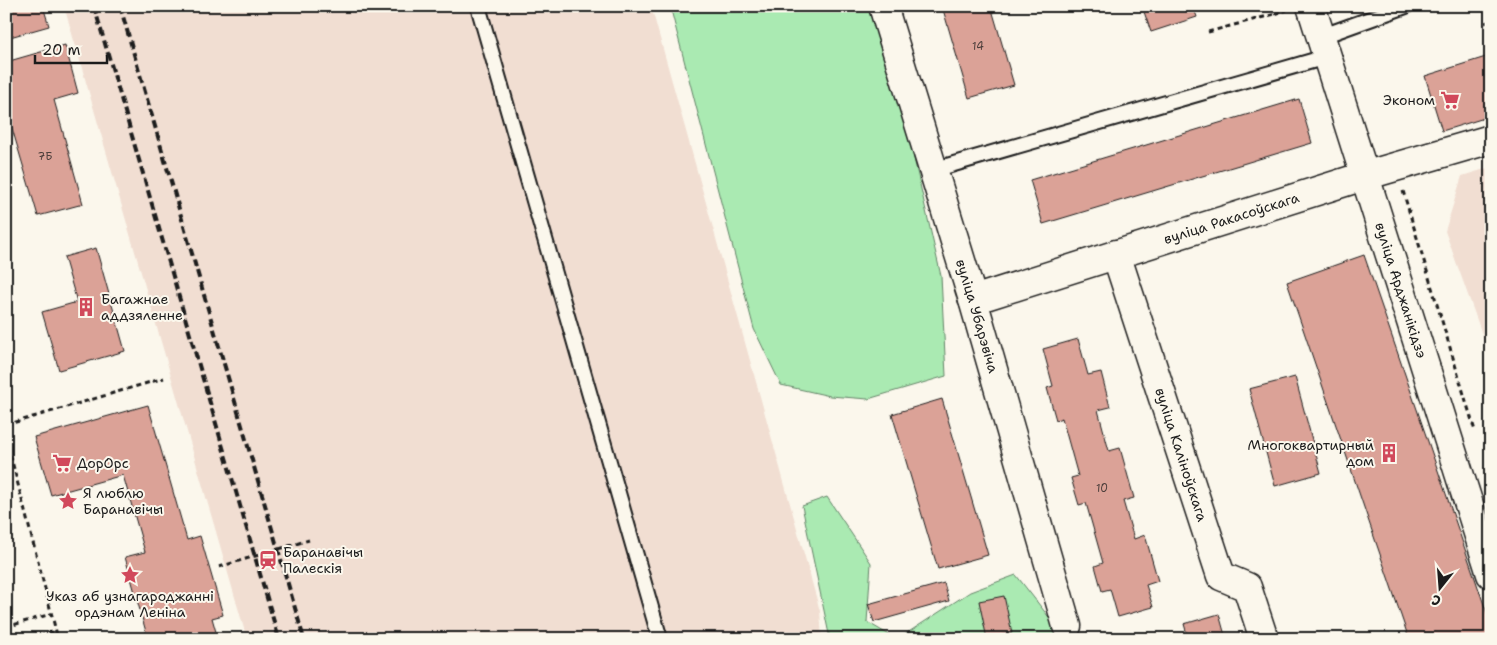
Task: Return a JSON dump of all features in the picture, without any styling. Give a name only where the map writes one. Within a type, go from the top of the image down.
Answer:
[{"type":"street","name":"вуліца Убарэвіча","points":[[883,6],[973,300],[1067,626]]},
{"type":"street","name":"вуліца Арджанікідзэ","points":[[1311,6],[1491,574]]},
{"type":"street","name":"вуліца Ракасоўскага","points":[[973,300],[1396,166],[1491,139]]},
{"type":"street","name":"вуліца Каліноўскага","points":[[1116,254],[1221,576],[1247,587],[1264,639]]},
{"type":"lane","points":[[478,6],[660,639]]},
{"type":"lane","points":[[932,170],[1323,47],[1406,6]]},
{"type":"path","points":[[1208,32],[1275,14],[1273,6]]},
{"type":"path","points":[[1485,23],[1491,21]]},
{"type":"path","points":[[1396,166],[1477,436]]},
{"type":"path","points":[[6,425],[164,378]]},
{"type":"path","points":[[6,438],[58,639]]},
{"type":"path","points":[[219,566],[309,540]]},
{"type":"path","points":[[6,627],[51,614]]},
{"type":"path","points":[[31,639],[56,631]]},
{"type":"shaded area","points":[[64,6],[651,6],[820,611],[822,639],[247,639]]},
{"type":"shaded area","points":[[1491,167],[1491,359],[1445,231],[1462,176]]},
{"type":"green space","points":[[670,6],[879,6],[941,276],[946,376],[868,399],[830,396],[781,385],[754,329]]},
{"type":"green space","points":[[827,497],[871,563],[867,622],[896,639],[830,639],[802,506]]},
{"type":"green space","points":[[1016,575],[1066,639],[898,639],[970,592]]},
{"type":"building","points":[[6,6],[43,6],[49,26],[10,37],[6,26]]},
{"type":"building","points":[[942,6],[991,6],[1014,85],[969,98]]},
{"type":"building","points":[[1142,6],[1193,6],[1197,17],[1151,32]]},
{"type":"building","points":[[65,45],[78,93],[54,100],[83,204],[38,216],[6,108],[6,62]]},
{"type":"building","points":[[1489,56],[1491,63],[1491,116],[1442,131],[1425,76]]},
{"type":"building","points":[[1299,99],[1312,143],[1043,224],[1030,180]]},
{"type":"building","name":"Багажнае аддзяленне","points":[[96,248],[125,351],[59,370],[42,312],[77,302],[64,257]]},
{"type":"building","name":"Многоквартирный дом","points":[[1364,255],[1491,625],[1491,639],[1409,639],[1287,282]]},
{"type":"building","points":[[1078,339],[1088,375],[1101,372],[1110,407],[1098,410],[1109,451],[1120,448],[1134,498],[1123,501],[1134,539],[1145,535],[1158,581],[1146,585],[1153,607],[1118,617],[1110,589],[1102,591],[1095,566],[1103,563],[1086,503],[1079,505],[1071,478],[1078,476],[1062,418],[1056,420],[1047,388],[1053,386],[1043,349]]},
{"type":"building","points":[[1295,377],[1321,473],[1275,486],[1249,389]]},
{"type":"building","points":[[942,399],[988,555],[938,569],[892,414]]},
{"type":"building","points":[[148,405],[187,540],[200,536],[223,615],[212,618],[218,639],[148,639],[125,557],[145,552],[123,475],[51,495],[34,437]]},
{"type":"building","points":[[944,583],[949,601],[874,622],[868,604]]},
{"type":"building","points":[[1004,596],[1012,633],[987,639],[979,601]]},
{"type":"building","points":[[1219,614],[1226,639],[1177,639],[1176,637],[1187,634],[1184,624]]},
{"type":"railway","points":[[94,6],[279,639]]},
{"type":"railway","points":[[120,6],[304,639]]},
{"type":"place","name":"Эконом","points":[[1450,100]]},
{"type":"place","name":"Багажнае аддзяленне","points":[[86,307]]},
{"type":"place","name":"Многоквартирный дом","points":[[1389,453]]},
{"type":"place","name":"ДорОрс","points":[[62,463]]},
{"type":"place","name":"Я люблю Баранавічы","points":[[68,501]]},
{"type":"place","name":"Баранавічы Палескія","points":[[268,560]]},
{"type":"place","name":"Указ аб узнагароджанні ордэнам Леніна","points":[[130,575]]}]
